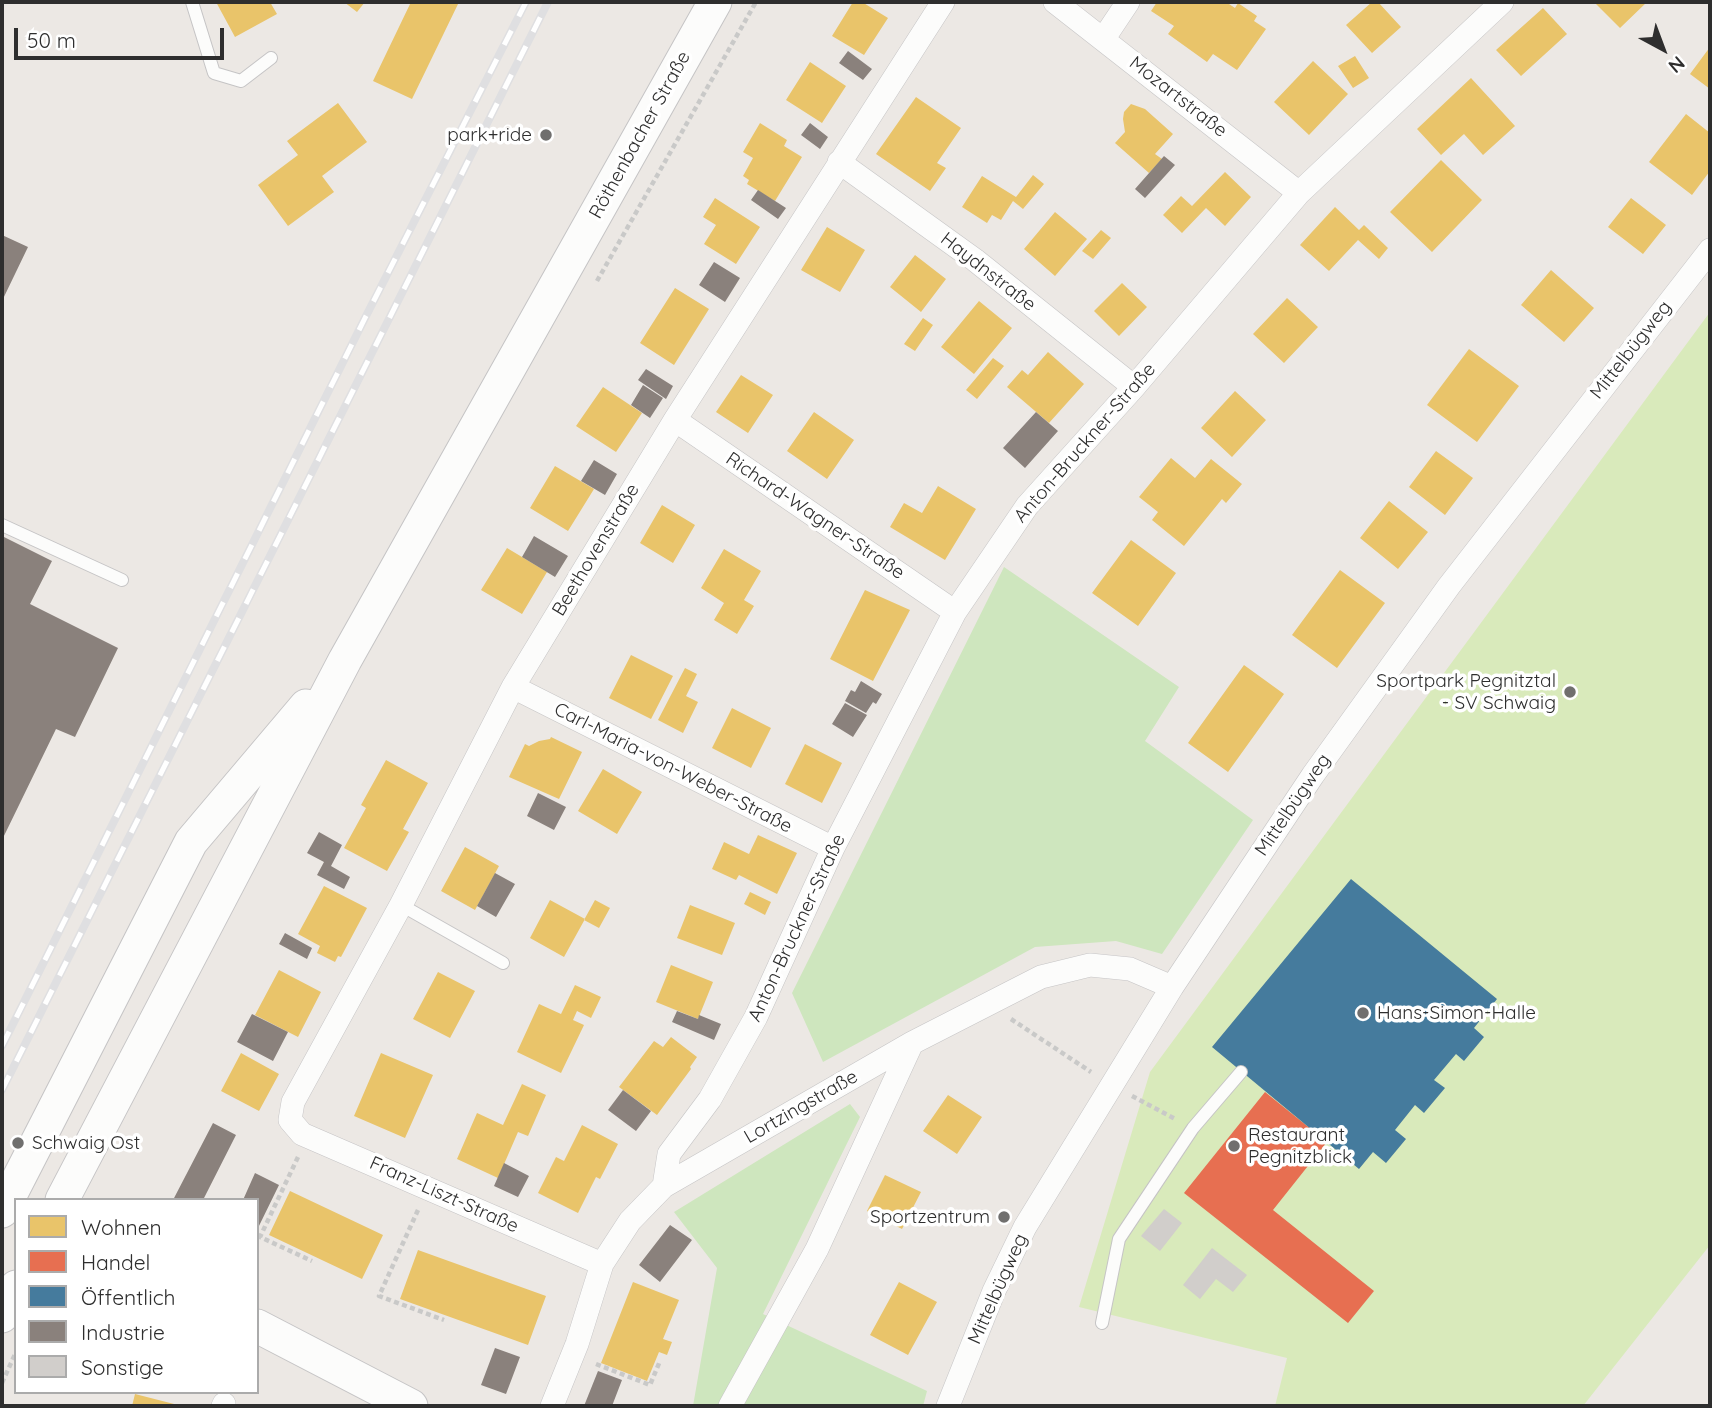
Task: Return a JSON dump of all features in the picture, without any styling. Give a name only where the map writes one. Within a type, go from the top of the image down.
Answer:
[{"type":"main road","name":"Röthenbacher Straße","points":[[345,660],[715,2]]},
{"type":"main road","points":[[63,1198],[345,660]]},
{"type":"main road","points":[[7,1200],[191,842],[345,660]]},
{"type":"main road","points":[[2,1316],[14,1291]]},
{"type":"main road","points":[[259,1327],[411,1406]]},
{"type":"street","name":"Beethovenstraße","points":[[290,1120],[293,1102],[401,905],[513,687],[675,420],[943,2]]},
{"type":"street","name":"Mozartstraße","points":[[1055,2],[1299,193]]},
{"type":"street","points":[[1104,38],[1128,2]]},
{"type":"street","name":"Anton-Bruckner-Straße","points":[[664,1186],[669,1154],[710,1099],[756,1017],[833,848],[955,612],[1027,506],[1134,387],[1299,193],[1502,2]]},
{"type":"street","name":"Haydnstraße","points":[[839,162],[975,260],[1134,387]]},
{"type":"street","name":"Mittelbügweg","points":[[948,1406],[995,1291],[1025,1227],[1172,987],[1313,775],[1449,586],[1710,250]]},
{"type":"street","name":"Richard-Wagner-Straße","points":[[675,420],[955,612]]},
{"type":"street","name":"Carl-Maria-von-Weber-Straße","points":[[513,687],[833,848]]},
{"type":"street","name":"Lortzingstraße","points":[[552,1406],[602,1264],[630,1221],[664,1186],[912,1043],[1041,977],[1090,965],[1130,969],[1172,987]]},
{"type":"street","points":[[730,1406],[817,1250],[912,1043]]},
{"type":"street","name":"Franz-Liszt-Straße","points":[[290,1120],[307,1136],[602,1264]]},
{"type":"lane","points":[[192,2],[214,73],[241,81],[271,58]]},
{"type":"lane","points":[[2,525],[122,580]]},
{"type":"lane","points":[[401,905],[503,963]]},
{"type":"lane","points":[[1102,1322],[1119,1239],[1193,1128],[1241,1072]]},
{"type":"path","points":[[591,291],[756,2]]},
{"type":"path","points":[[988,1005],[1112,1085]]},
{"type":"path","points":[[307,1136],[260,1237],[312,1261]]},
{"type":"path","points":[[428,1189],[379,1296],[444,1320]]},
{"type":"path","points":[[572,1355],[650,1385],[660,1362]]},
{"type":"path","points":[[2,1383],[14,1356]]},
{"type":"green space","name":"Sportpark Pegnitztal - SV Schwaig","points":[[1710,312],[1710,1245],[1583,1406],[1275,1406],[1287,1358],[1079,1307],[1150,1072]]},
{"type":"green space","points":[[1004,567],[1179,687],[1145,741],[1253,820],[1162,954],[1116,941],[1035,947],[823,1062],[792,993]]},
{"type":"green space","points":[[850,1104],[860,1117],[763,1314],[927,1391],[923,1406],[693,1406],[717,1268],[674,1212]]},
{"type":"building: Wohnen","points":[[216,2],[270,2],[277,14],[235,37]]},
{"type":"building: Wohnen","points":[[344,2],[365,2],[357,12]]},
{"type":"building: Wohnen","points":[[411,2],[459,2],[412,99],[373,81]]},
{"type":"building: Wohnen","points":[[853,2],[862,2],[888,18],[864,55],[832,36]]},
{"type":"building: Wohnen","points":[[1157,2],[1226,2],[1235,8],[1238,3],[1257,16],[1254,21],[1266,29],[1237,70],[1213,54],[1207,62],[1168,34],[1174,26],[1151,11]]},
{"type":"building: Wohnen","points":[[1372,2],[1378,2],[1401,27],[1372,53],[1346,25]]},
{"type":"building: Wohnen","points":[[1594,2],[1647,2],[1620,28]]},
{"type":"building: Wohnen","points":[[1543,8],[1567,34],[1521,76],[1496,50]]},
{"type":"building: Wohnen","points":[[1710,47],[1710,89],[1690,74]]},
{"type":"building: Wohnen","points":[[1355,56],[1369,78],[1353,88],[1338,66]]},
{"type":"building: Wohnen","points":[[1313,61],[1348,94],[1309,135],[1274,102]]},
{"type":"building: Wohnen","points":[[810,62],[846,86],[822,123],[786,100]]},
{"type":"building: Wohnen","points":[[1471,78],[1515,126],[1483,155],[1464,134],[1441,155],[1417,129]]},
{"type":"building: Wohnen","points":[[916,97],[961,128],[937,163],[946,168],[930,191],[876,154]]},
{"type":"building: Wohnen","points":[[338,103],[367,142],[322,176],[334,192],[288,226],[258,185],[298,155],[287,141]]},
{"type":"building: Wohnen","points":[[1131,104],[1145,109],[1173,134],[1155,154],[1162,159],[1149,173],[1115,143],[1125,132],[1124,112]]},
{"type":"building: Wohnen","points":[[1686,114],[1710,133],[1710,171],[1692,195],[1649,162]]},
{"type":"building: Wohnen","points":[[760,123],[787,140],[784,146],[802,157],[775,201],[747,184],[749,180],[743,176],[753,158],[743,152]]},
{"type":"building: Wohnen","points":[[1441,160],[1482,200],[1432,252],[1390,212]]},
{"type":"building: Wohnen","points":[[1225,172],[1251,197],[1225,226],[1206,208],[1182,233],[1163,215],[1181,196],[1192,206]]},
{"type":"building: Wohnen","points":[[1033,175],[1044,184],[1023,209],[1013,201],[1001,220],[992,215],[987,223],[962,207],[982,176],[1016,197]]},
{"type":"building: Wohnen","points":[[715,198],[760,227],[736,264],[704,244],[716,225],[703,217]]},
{"type":"building: Wohnen","points":[[1631,198],[1666,225],[1643,254],[1608,227]]},
{"type":"building: Wohnen","points":[[1335,207],[1359,230],[1364,225],[1388,248],[1379,259],[1358,240],[1329,271],[1300,245]]},
{"type":"building: Wohnen","points":[[1055,212],[1087,239],[1055,276],[1024,249]]},
{"type":"building: Wohnen","points":[[827,227],[865,250],[840,292],[801,270]]},
{"type":"building: Wohnen","points":[[1101,230],[1111,238],[1093,259],[1082,251]]},
{"type":"building: Wohnen","points":[[915,255],[946,279],[921,312],[890,287]]},
{"type":"building: Wohnen","points":[[1551,270],[1594,308],[1564,342],[1521,305]]},
{"type":"building: Wohnen","points":[[1122,283],[1147,307],[1119,336],[1094,311]]},
{"type":"building: Wohnen","points":[[675,288],[709,309],[674,365],[640,343]]},
{"type":"building: Wohnen","points":[[1287,298],[1318,327],[1284,363],[1253,334]]},
{"type":"building: Wohnen","points":[[979,301],[1012,328],[974,374],[941,347]]},
{"type":"building: Wohnen","points":[[923,318],[933,325],[915,351],[904,344]]},
{"type":"building: Wohnen","points":[[1469,349],[1519,386],[1477,442],[1427,405]]},
{"type":"building: Wohnen","points":[[1048,352],[1084,384],[1049,423],[1007,387],[1022,370],[1028,375]]},
{"type":"building: Wohnen","points":[[993,358],[1004,366],[977,399],[966,390]]},
{"type":"building: Wohnen","points":[[741,375],[773,395],[748,433],[716,412]]},
{"type":"building: Wohnen","points":[[603,387],[642,413],[616,452],[576,426]]},
{"type":"building: Wohnen","points":[[1235,391],[1266,420],[1232,457],[1201,428]]},
{"type":"building: Wohnen","points":[[814,412],[854,440],[827,479],[787,451]]},
{"type":"building: Wohnen","points":[[1436,451],[1473,478],[1445,515],[1409,487]]},
{"type":"building: Wohnen","points":[[1171,458],[1195,478],[1211,459],[1242,484],[1226,503],[1222,499],[1184,546],[1152,520],[1158,512],[1139,497]]},
{"type":"building: Wohnen","points":[[555,466],[594,489],[568,531],[530,508]]},
{"type":"building: Wohnen","points":[[938,486],[976,509],[945,560],[890,527],[904,503],[922,513]]},
{"type":"building: Wohnen","points":[[1389,501],[1428,532],[1398,569],[1360,538]]},
{"type":"building: Wohnen","points":[[662,505],[695,525],[673,563],[640,543]]},
{"type":"building: Wohnen","points":[[1131,540],[1176,573],[1138,626],[1092,593]]},
{"type":"building: Wohnen","points":[[507,548],[547,572],[522,614],[481,590]]},
{"type":"building: Wohnen","points":[[724,549],[761,571],[744,600],[754,606],[737,634],[714,620],[724,603],[701,588]]},
{"type":"building: Wohnen","points":[[1340,570],[1385,603],[1337,668],[1292,635]]},
{"type":"building: Wohnen","points":[[865,590],[910,610],[873,681],[830,659]]},
{"type":"building: Wohnen","points":[[631,655],[673,676],[651,719],[609,698]]},
{"type":"building: Wohnen","points":[[1244,665],[1284,694],[1228,772],[1188,743]]},
{"type":"building: Wohnen","points":[[685,668],[697,674],[686,696],[698,702],[683,733],[658,720]]},
{"type":"building: Wohnen","points":[[732,708],[771,728],[751,768],[712,748]]},
{"type":"building: Wohnen","points":[[551,737],[582,752],[559,799],[509,777],[525,744],[529,746]]},
{"type":"building: Wohnen","points":[[805,744],[842,763],[822,803],[785,784]]},
{"type":"building: Wohnen","points":[[386,760],[428,783],[403,829],[409,832],[387,871],[344,848],[366,808],[361,805]]},
{"type":"building: Wohnen","points":[[603,769],[642,792],[617,834],[578,811]]},
{"type":"building: Wohnen","points":[[758,835],[797,853],[777,894],[739,875],[736,880],[712,869],[724,842],[749,854]]},
{"type":"building: Wohnen","points":[[465,847],[499,866],[475,910],[441,891]]},
{"type":"building: Wohnen","points":[[324,886],[367,908],[341,957],[338,956],[335,962],[317,953],[320,946],[298,934]]},
{"type":"building: Wohnen","points":[[750,892],[771,902],[765,915],[744,904]]},
{"type":"building: Wohnen","points":[[550,900],[585,919],[564,957],[530,938]]},
{"type":"building: Wohnen","points":[[595,900],[610,908],[599,928],[584,920]]},
{"type":"building: Wohnen","points":[[690,905],[735,923],[722,955],[677,938]]},
{"type":"building: Wohnen","points":[[671,965],[713,982],[698,1019],[656,1002]]},
{"type":"building: Wohnen","points":[[279,970],[321,992],[298,1037],[255,1015]]},
{"type":"building: Wohnen","points":[[438,972],[475,991],[450,1038],[413,1019]]},
{"type":"building: Wohnen","points":[[575,985],[601,997],[591,1018],[577,1011],[573,1020],[584,1025],[561,1073],[517,1052],[539,1004],[561,1014]]},
{"type":"building: Wohnen","points":[[671,1037],[697,1057],[657,1115],[619,1087],[654,1041],[663,1047]]},
{"type":"building: Wohnen","points":[[241,1053],[279,1074],[259,1111],[221,1091]]},
{"type":"building: Wohnen","points":[[381,1053],[433,1075],[405,1138],[354,1116]]},
{"type":"building: Wohnen","points":[[522,1084],[546,1095],[528,1136],[518,1132],[498,1178],[457,1159],[477,1113],[503,1125]]},
{"type":"building: Wohnen","points":[[948,1095],[982,1117],[957,1154],[923,1131]]},
{"type":"building: Wohnen","points":[[582,1125],[618,1144],[600,1179],[596,1177],[578,1213],[538,1193],[556,1157],[564,1161]]},
{"type":"building: Wohnen","points":[[885,1175],[921,1192],[902,1229],[867,1211]]},
{"type":"building: Wohnen","points":[[290,1191],[383,1235],[362,1279],[269,1235]]},
{"type":"building: Wohnen","points":[[418,1250],[546,1296],[528,1345],[400,1299]]},
{"type":"building: Wohnen","points":[[633,1282],[679,1300],[663,1339],[672,1342],[667,1355],[659,1352],[647,1381],[601,1363]]},
{"type":"building: Wohnen","points":[[899,1282],[937,1302],[908,1355],[870,1335]]},
{"type":"building: Wohnen","points":[[135,1394],[178,1405],[178,1406],[132,1406]]},
{"type":"building: Handel","points":[[1265,1092],[1327,1142],[1273,1210],[1374,1291],[1348,1323],[1184,1193]]},
{"type":"building: Öffentlich","name":"Hans-Simon-Halle","points":[[1351,879],[1497,999],[1474,1028],[1484,1037],[1464,1061],[1456,1054],[1434,1080],[1445,1088],[1424,1113],[1415,1105],[1395,1130],[1406,1139],[1386,1163],[1373,1152],[1359,1169],[1212,1047]]},
{"type":"building: Industrie","points":[[848,51],[872,69],[863,80],[839,63]]},
{"type":"building: Industrie","points":[[810,123],[828,137],[820,149],[801,135]]},
{"type":"building: Industrie","points":[[1164,156],[1175,165],[1145,198],[1135,189]]},
{"type":"building: Industrie","points":[[758,190],[786,208],[778,219],[751,200]]},
{"type":"building: Industrie","points":[[2,235],[28,247],[2,301]]},
{"type":"building: Industrie","points":[[714,262],[740,278],[725,302],[699,285]]},
{"type":"building: Industrie","points":[[646,369],[673,386],[666,399],[638,380]]},
{"type":"building: Industrie","points":[[643,385],[663,398],[650,418],[631,405]]},
{"type":"building: Industrie","points":[[1036,412],[1058,431],[1025,468],[1003,448]]},
{"type":"building: Industrie","points":[[594,460],[617,474],[605,495],[581,481]]},
{"type":"building: Industrie","points":[[2,536],[52,561],[30,604],[118,648],[75,737],[56,729],[2,840]]},
{"type":"building: Industrie","points":[[534,536],[568,556],[555,577],[522,557]]},
{"type":"building: Industrie","points":[[861,681],[882,694],[866,713],[845,701],[851,690],[855,692]]},
{"type":"building: Industrie","points":[[845,703],[867,715],[853,737],[832,724]]},
{"type":"building: Industrie","points":[[538,793],[566,807],[554,830],[527,816]]},
{"type":"building: Industrie","points":[[319,832],[342,845],[331,866],[350,877],[344,889],[317,875],[324,862],[307,853]]},
{"type":"building: Industrie","points":[[495,873],[515,884],[496,917],[477,906]]},
{"type":"building: Industrie","points":[[285,933],[312,948],[307,959],[279,944]]},
{"type":"building: Industrie","points":[[677,1011],[698,1019],[699,1015],[721,1024],[714,1040],[672,1022]]},
{"type":"building: Industrie","points":[[252,1014],[288,1032],[273,1061],[237,1042]]},
{"type":"building: Industrie","points":[[623,1090],[651,1111],[636,1131],[608,1110]]},
{"type":"building: Industrie","points":[[213,1123],[236,1135],[204,1198],[174,1198]]},
{"type":"building: Industrie","points":[[504,1163],[529,1176],[518,1197],[494,1186]]},
{"type":"building: Industrie","points":[[255,1173],[279,1185],[259,1226],[259,1198],[244,1198]]},
{"type":"building: Industrie","points":[[670,1225],[692,1240],[660,1282],[639,1265]]},
{"type":"building: Industrie","points":[[495,1348],[520,1357],[506,1394],[481,1385]]},
{"type":"building: Industrie","points":[[598,1371],[622,1380],[612,1406],[584,1406]]},
{"type":"building: Sonstige","points":[[1164,1209],[1182,1223],[1160,1251],[1141,1236]]},
{"type":"building: Sonstige","points":[[1212,1248],[1247,1275],[1233,1292],[1216,1279],[1200,1299],[1183,1285]]},
{"type":"railway","points":[[2,1046],[365,318],[526,2]]},
{"type":"railway","points":[[2,1090],[548,2]]},
{"type":"place","name":"park+ride","points":[[546,135]]},
{"type":"place","name":"Sportpark Pegnitztal - SV Schwaig","points":[[1570,692]]},
{"type":"place","name":"Hans-Simon-Halle","points":[[1363,1013]]},
{"type":"place","name":"Schwaig Ost","points":[[18,1143]]},
{"type":"place","name":"Restaurant Pegnitzblick","points":[[1234,1146]]},
{"type":"place","name":"Sportzentrum","points":[[1004,1217]]}]
